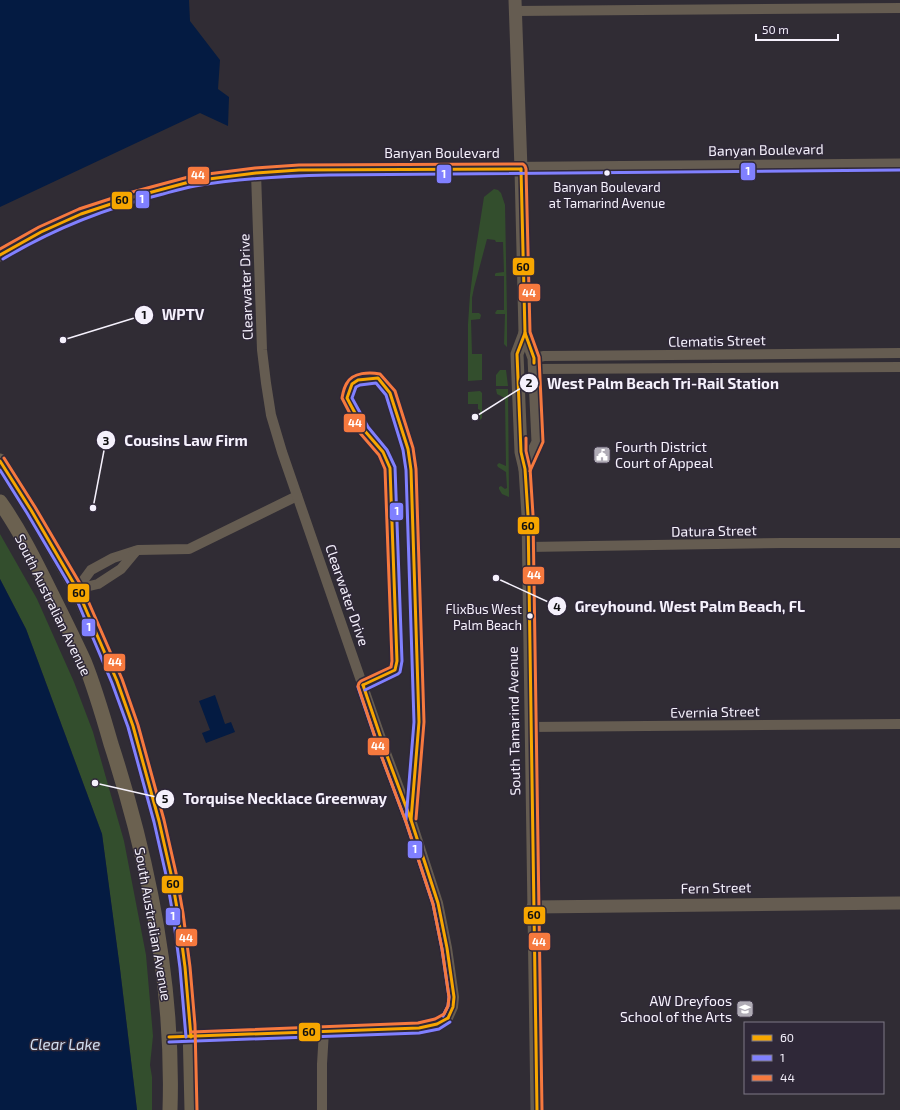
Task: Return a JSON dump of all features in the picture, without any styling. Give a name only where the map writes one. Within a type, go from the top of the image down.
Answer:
[{"type":"main road","name":"South Australian Avenue","points":[[0,461],[31,510],[77,589],[103,647],[127,708],[140,750],[159,821],[178,914],[185,967],[191,1037],[192,1110]]},
{"type":"main road","name":"South Australian Avenue","points":[[0,502],[28,548],[84,662],[112,747],[132,815],[153,905],[168,1013],[170,1037],[170,1110]]},
{"type":"main road","points":[[53,598],[77,589]]},
{"type":"street","points":[[525,468],[538,442],[534,363],[525,333],[515,6],[712,5],[900,8]]},
{"type":"street","name":"Banyan Boulevard","points":[[0,255],[41,232],[81,214],[126,199],[193,181],[256,173],[307,170],[900,165]]},
{"type":"street","name":"Clearwater Drive","points":[[256,173],[262,350],[271,415],[297,496],[411,820],[438,903],[447,948],[454,997],[453,1007],[448,1018],[437,1024],[419,1028],[324,1031]]},
{"type":"street","name":"South Tamarind Avenue","points":[[525,333],[517,354],[521,452],[525,468],[528,547],[536,1110]]},
{"type":"street","name":"Clematis Street","points":[[534,363],[544,356],[900,353]]},
{"type":"street","name":"Clematis Street","points":[[534,363],[900,366]]},
{"type":"street","points":[[518,366],[524,373],[536,404]]},
{"type":"street","points":[[77,589],[91,570],[113,558],[138,550],[189,549],[297,496]]},
{"type":"street","name":"Datura Street","points":[[528,547],[900,543]]},
{"type":"street","points":[[77,589],[98,584],[121,570],[138,550]]},
{"type":"street","name":"Evernia Street","points":[[530,727],[900,724]]},
{"type":"street","name":"Fern Street","points":[[533,907],[900,903]]},
{"type":"street","points":[[170,1037],[324,1031],[322,1110]]},
{"type":"green space","points":[[494,189],[501,193],[505,205],[507,347],[504,344],[505,314],[495,313],[497,310],[504,310],[504,276],[495,276],[496,273],[504,272],[503,242],[496,242],[495,240],[487,239],[472,298],[472,313],[479,313],[481,315],[480,319],[471,320],[472,354],[482,354],[482,380],[468,381],[468,324],[475,254],[484,197]]},
{"type":"green space","points":[[500,370],[506,370],[508,386],[496,386],[496,375]]},
{"type":"green space","points":[[496,389],[508,389],[509,497],[502,494],[499,489],[501,486],[505,489],[507,488],[506,472],[497,465],[499,463],[506,466],[505,398],[497,394]]},
{"type":"green space","points":[[480,391],[482,393],[482,418],[480,420],[480,410],[478,409],[478,404],[468,404],[468,392]]},
{"type":"green space","points":[[0,534],[37,599],[74,682],[93,732],[124,841],[146,955],[153,1036],[150,1065],[152,1077],[152,1110],[137,1110],[102,834],[26,629],[0,579]]},
{"type":"water","points":[[0,0],[189,0],[190,21],[220,60],[218,89],[229,97],[228,126],[200,113],[0,207]]},
{"type":"water","name":"Clear Lake","points":[[0,579],[26,629],[102,834],[137,1110],[0,1110]]},
{"type":"water","points":[[215,695],[225,724],[231,722],[235,732],[206,743],[202,733],[210,730],[199,701]]},
{"type":"transit line","name":"44","points":[[0,249],[39,227],[79,209],[125,194],[192,176],[255,168],[299,165],[523,164],[526,169],[530,332],[539,357],[543,442],[530,471]]},
{"type":"transit line","name":"60","points":[[521,169],[525,333],[534,358],[534,363]]},
{"type":"transit line","name":"60","points":[[0,255],[41,232],[81,214],[126,199],[193,181],[256,173],[299,170],[521,169]]},
{"type":"transit line","name":"1","points":[[3,259],[41,238],[80,220],[121,206],[191,187],[245,179],[329,175],[900,170]]},
{"type":"transit line","name":"60","points":[[525,333],[517,354],[521,452],[525,469],[528,515],[537,1110]]},
{"type":"transit line","name":"44","points":[[191,1032],[418,1023],[435,1019],[444,1014],[448,1006],[449,997],[442,949],[433,904],[358,686],[361,681],[391,667],[392,661],[385,469],[379,455],[360,433],[342,398],[345,386],[350,379],[357,375],[367,373],[380,374],[395,391],[413,448],[416,469],[424,722],[416,819]]},
{"type":"transit line","name":"60","points":[[363,685],[395,670],[397,661],[390,468],[383,452],[364,430],[347,398],[352,384],[358,380],[378,378],[390,393],[408,449],[411,470],[419,722],[411,820]]},
{"type":"transit line","name":"1","points":[[365,690],[398,674],[400,672],[402,661],[395,467],[387,450],[368,427],[352,398],[356,387],[376,383],[386,395],[403,450],[406,470],[414,722],[406,820]]},
{"type":"transit line","name":"44","points":[[526,438],[526,451],[530,468],[533,515],[542,1110]]},
{"type":"transit line","name":"44","points":[[4,458],[82,587],[122,679],[138,725],[164,820],[183,913],[190,967],[195,1025],[197,1110]]},
{"type":"transit line","name":"60","points":[[0,461],[31,510],[77,589],[117,681],[133,726],[159,821],[171,874],[185,967],[191,1037]]},
{"type":"transit line","name":"1","points":[[0,470],[73,591],[112,683],[128,727],[154,822],[166,875],[180,968],[186,1037]]},
{"type":"transit line","name":"60","points":[[363,685],[411,820],[438,903],[447,948],[454,997],[453,1007],[448,1018]]},
{"type":"transit line","name":"1","points":[[358,687],[406,822],[433,904],[442,949],[449,997],[448,1006],[443,1016]]},
{"type":"transit line","name":"60","points":[[169,1037],[419,1028],[437,1024],[448,1018]]},
{"type":"transit line","name":"1","points":[[169,1042],[419,1033],[439,1029],[450,1022]]},
{"type":"place","name":"Banyan Boulevard at Tamarind Avenue","points":[[607,173]]},
{"type":"place","name":"WPTV","points":[[63,340]]},
{"type":"place","name":"West Palm Beach Tri-Rail Station","points":[[475,417]]},
{"type":"place","name":"Fourth District Court of Appeal","points":[[602,455]]},
{"type":"place","name":"Cousins Law Firm","points":[[93,508]]},
{"type":"place","name":"Greyhound. West Palm Beach, FL","points":[[496,578]]},
{"type":"place","name":"FlixBus West Palm Beach","points":[[530,616]]},
{"type":"place","name":"Torquise Necklace Greenway","points":[[95,783]]},
{"type":"place","name":"AW Dreyfoos School of the Arts","points":[[745,1009]]}]
